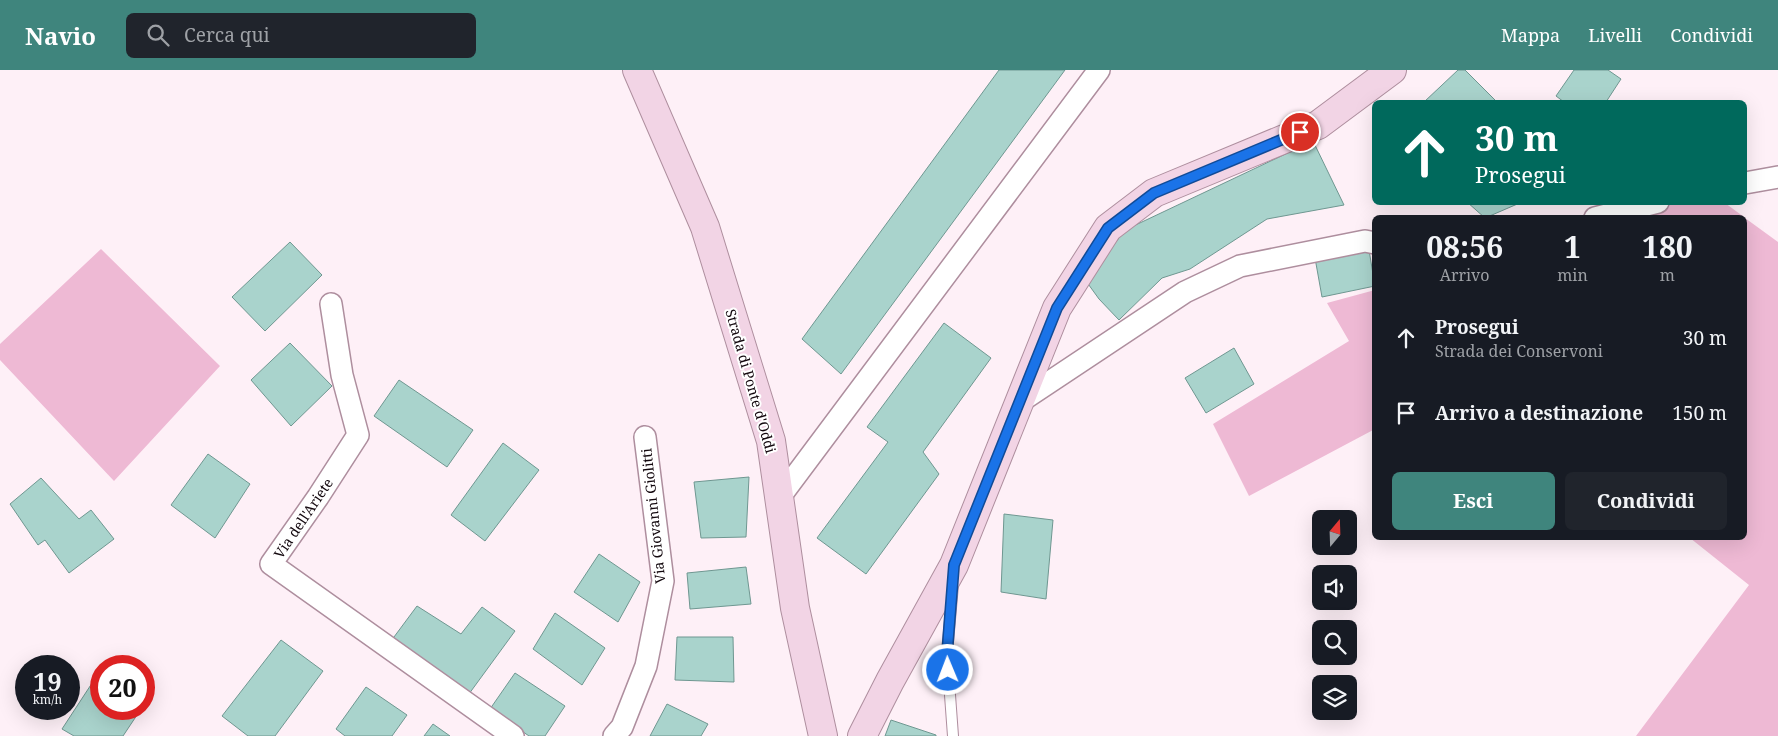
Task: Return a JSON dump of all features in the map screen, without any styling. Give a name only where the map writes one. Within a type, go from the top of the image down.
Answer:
[{"type":"street","name":"Strada di Ponte d'Oddi","points":[[637,70],[705,227],[771,441],[795,608],[822,736]]},
{"type":"street","points":[[780,498],[1099,70]]},
{"type":"street","points":[[862,736],[954,565],[1057,308],[1108,228],[1154,193],[1318,125],[1392,70]]},
{"type":"street","points":[[1747,184],[1778,177]]},
{"type":"street","points":[[1607,215],[1646,205]]},
{"type":"street","points":[[1018,403],[1185,292],[1240,266],[1365,241],[1372,242]]},
{"type":"street","name":"Via dell'Ariete","points":[[331,304],[342,374],[358,434],[318,497],[271,564],[513,736]]},
{"type":"street","name":"Via Giovanni Giolitti","points":[[614,736],[622,727],[646,666],[663,581],[645,437]]},
{"type":"lane","points":[[953,736],[947,654],[954,565]]},
{"type":"shaded area","points":[[1646,205],[1728,205],[1741,215],[1607,215]]},
{"type":"shaded area","points":[[1747,219],[1778,242],[1778,736],[1636,736],[1749,585],[1693,540],[1747,540]]},
{"type":"shaded area","points":[[101,249],[220,366],[114,481],[0,360],[0,344]]},
{"type":"shaded area","points":[[1372,291],[1372,431],[1249,496],[1213,424],[1349,341],[1327,303]]},
{"type":"building","points":[[999,70],[1065,70],[841,374],[802,339]]},
{"type":"building","points":[[1458,70],[1465,70],[1495,100],[1426,100]]},
{"type":"building","points":[[1574,70],[1608,70],[1621,79],[1607,100],[1561,100],[1556,96]]},
{"type":"building","points":[[1313,141],[1344,205],[1267,219],[1190,269],[1162,278],[1119,320],[1099,299],[1086,281],[1125,230]]},
{"type":"building","points":[[1470,205],[1515,205],[1492,215],[1482,215]]},
{"type":"building","points":[[290,242],[322,275],[265,331],[232,297]]},
{"type":"building","points":[[1369,250],[1372,268],[1372,287],[1322,297],[1315,258]]},
{"type":"building","points":[[944,323],[991,358],[923,452],[939,474],[866,574],[817,538],[888,442],[867,427]]},
{"type":"building","points":[[290,343],[332,386],[291,426],[251,380]]},
{"type":"building","points":[[1234,348],[1254,384],[1206,413],[1185,378]]},
{"type":"building","points":[[399,380],[473,430],[447,467],[374,416]]},
{"type":"building","points":[[503,443],[539,470],[485,541],[451,515]]},
{"type":"building","points":[[208,454],[250,484],[215,538],[171,505]]},
{"type":"building","points":[[749,477],[746,537],[701,538],[694,482]]},
{"type":"building","points":[[41,478],[79,519],[91,510],[114,539],[69,573],[45,540],[38,545],[10,504]]},
{"type":"building","points":[[1004,514],[1053,520],[1046,599],[1001,592]]},
{"type":"building","points":[[599,554],[640,582],[618,622],[574,592]]},
{"type":"building","points":[[746,567],[751,604],[690,609],[687,573]]},
{"type":"building","points":[[417,606],[461,634],[482,607],[515,631],[466,698],[391,641]]},
{"type":"building","points":[[555,613],[605,648],[582,685],[533,649]]},
{"type":"building","points":[[677,637],[733,637],[734,682],[675,680]]},
{"type":"building","points":[[281,640],[323,671],[275,736],[248,736],[222,716]]},
{"type":"building","points":[[515,673],[565,706],[545,736],[529,736],[490,709]]},
{"type":"building","points":[[90,686],[90,720],[134,720],[123,736],[74,736],[62,729],[68,720],[80,720],[80,702]]},
{"type":"building","points":[[366,687],[407,715],[392,736],[345,736],[336,729]]},
{"type":"building","points":[[667,704],[708,724],[701,736],[650,736]]},
{"type":"building","points":[[891,720],[936,735],[936,736],[885,736]]},
{"type":"building","points":[[433,724],[450,736],[424,736]]},
{"type":"route","points":[[948,670],[947,654],[954,565],[1057,308],[1108,228],[1154,193],[1300,132]]}]
